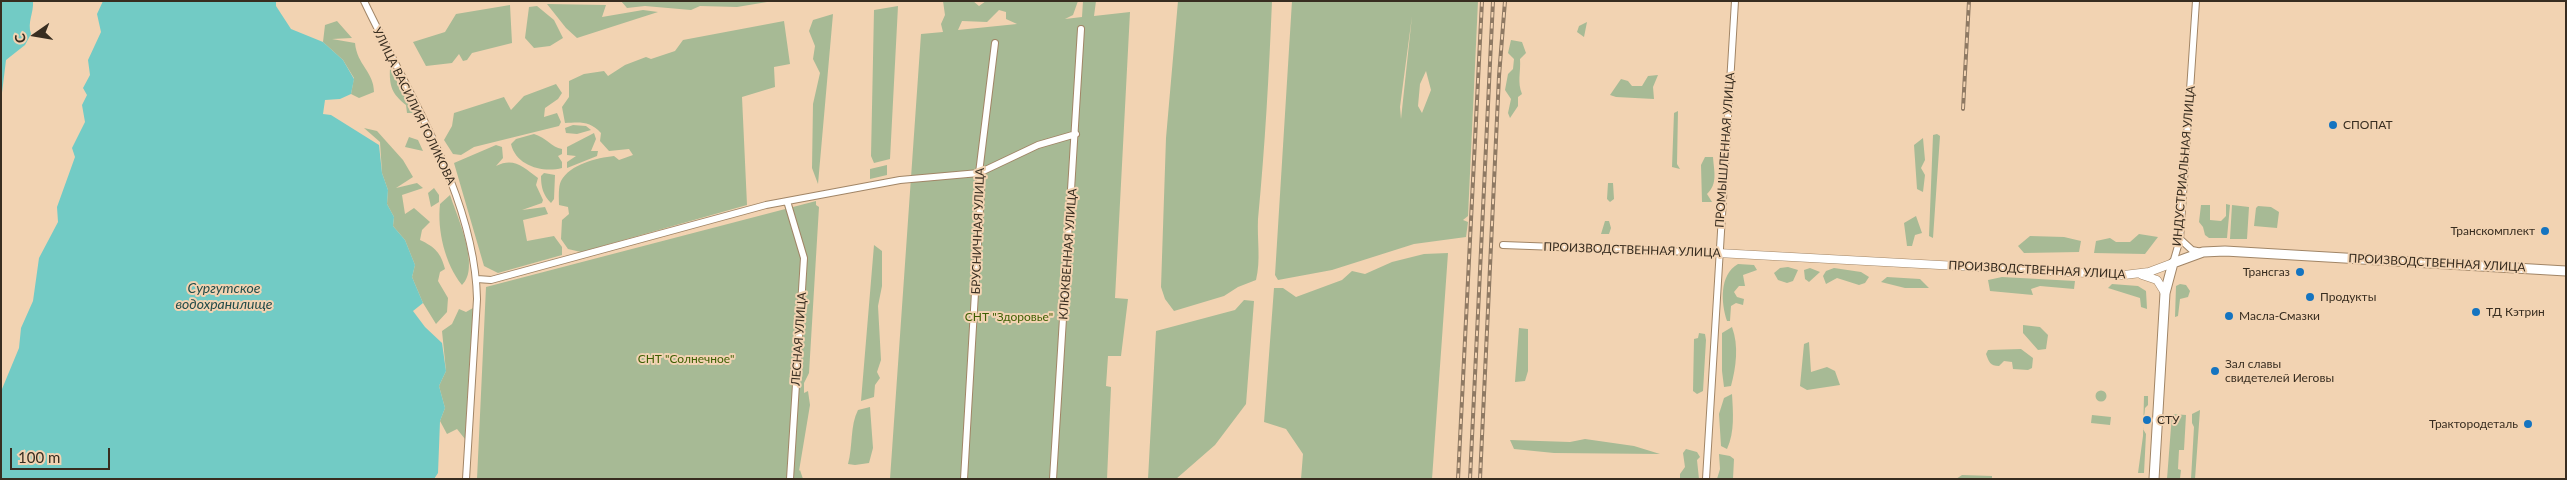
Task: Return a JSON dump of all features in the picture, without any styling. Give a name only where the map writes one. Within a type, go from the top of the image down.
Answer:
[{"type":"main road","name":"ПРОИЗВОДСТВЕННАЯ УЛИЦА","points":[[2173,263],[2203,252],[2311,256],[2566,271]]},
{"type":"main road","name":"ИНДУСТРИАЛЬНАЯ УЛИЦА","points":[[2154,479],[2165,293],[2173,263]]},
{"type":"street","name":"УЛИЦА ВАСИЛИЯ ГОЛИКОВА","points":[[364,1],[452,182],[471,243],[477,279],[474,365],[466,479]]},
{"type":"street","name":"ПРОМЫШЛЕННАЯ УЛИЦА","points":[[1706,479],[1718,254],[1735,1]]},
{"type":"street","name":"ИНДУСТРИАЛЬНАЯ УЛИЦА","points":[[2173,263],[2180,239],[2196,1]]},
{"type":"street","name":"КЛЮКВЕННАЯ УЛИЦА","points":[[1053,479],[1076,134],[1081,29]]},
{"type":"street","name":"БРУСНИЧНАЯ УЛИЦА","points":[[964,479],[981,191],[979,173],[995,43]]},
{"type":"street","points":[[477,279],[491,280],[787,201],[900,180],[979,173],[1038,145],[1076,134]]},
{"type":"street","name":"ЛЕСНАЯ УЛИЦА","points":[[787,201],[804,258],[790,479]]},
{"type":"street","points":[[2180,239],[2192,250],[2203,252]]},
{"type":"street","name":"ПРОИЗВОДСТВЕННАЯ УЛИЦА","points":[[1504,245],[2138,274],[2173,263]]},
{"type":"street","points":[[2138,274],[2157,280],[2165,293]]},
{"type":"green space","points":[[621,1],[773,1],[737,7],[700,6],[691,10],[645,6],[627,8]]},
{"type":"green space","name":"СНТ \"Здоровье\"","points":[[943,1],[973,1],[979,6],[986,1],[1078,1],[1073,15],[1065,19],[1082,17],[1083,1],[1096,1],[1094,16],[1130,12],[1115,298],[1128,299],[1121,356],[1108,356],[1106,386],[1111,387],[1107,479],[890,479],[921,34],[943,32],[941,24],[945,15]],"holes":[[[999,10],[1006,12],[1006,19],[1017,24],[958,30],[962,21],[987,22]]]},
{"type":"green space","points":[[1178,1],[1272,1],[1263,165],[1258,219],[1259,257],[1256,280],[1238,287],[1224,296],[1174,311],[1165,299],[1161,287],[1166,138]]},
{"type":"green space","points":[[1292,1],[1478,1],[1468,216],[1463,220],[1468,222],[1466,237],[1414,244],[1332,270],[1278,280],[1275,275]],"holes":[[[1412,16],[1401,119],[1400,107]],[[1426,71],[1431,90],[1422,113],[1418,106],[1420,84]]]},
{"type":"green space","points":[[547,4],[606,5],[602,17],[643,10],[658,12],[577,38],[566,28]]},
{"type":"green space","points":[[510,5],[512,43],[472,53],[467,60],[463,61],[459,54],[452,63],[426,66],[413,42],[445,32],[456,14]]},
{"type":"green space","points":[[537,6],[554,20],[563,38],[550,46],[534,48],[525,38],[529,7]]},
{"type":"green space","points":[[898,6],[890,159],[874,163],[871,156],[874,10]]},
{"type":"green space","points":[[833,14],[818,184],[812,168],[813,104],[820,73],[813,59],[815,46],[809,31],[813,20]]},
{"type":"green space","points":[[337,21],[352,38],[332,39],[355,43],[356,51],[373,85],[374,92],[359,98],[351,94],[354,78],[343,60],[323,42],[325,25]]},
{"type":"green space","points":[[784,21],[790,64],[774,67],[775,87],[742,97],[747,205],[581,252],[568,249],[561,239],[562,220],[569,214],[568,207],[559,205],[559,189],[565,175],[577,166],[600,158],[614,156],[619,160],[633,155],[629,149],[609,151],[600,141],[601,133],[589,124],[565,123],[562,107],[569,97],[569,81],[584,74],[604,71],[608,76],[625,65],[646,57],[651,59],[675,51],[683,40]]},
{"type":"green space","points":[[1587,22],[1584,37],[1577,32],[1579,26]]},
{"type":"green space","points":[[1511,40],[1522,42],[1526,53],[1520,59],[1519,81],[1522,94],[1518,97],[1518,106],[1510,118],[1508,113],[1511,99],[1505,90],[1508,74],[1513,69],[1514,59],[1508,53]]},
{"type":"green space","points":[[390,68],[413,113],[407,113],[406,105],[397,97],[392,89]]},
{"type":"green space","points":[[1658,75],[1653,87],[1654,99],[1610,95],[1621,79],[1628,81],[1632,86],[1642,86],[1648,76]]},
{"type":"green space","points":[[556,84],[562,93],[558,99],[545,108],[544,117],[557,113],[561,122],[559,126],[474,147],[461,155],[453,154],[444,140],[452,126],[454,113],[504,97],[511,110],[524,96]]},
{"type":"green space","points":[[1678,111],[1677,164],[1680,169],[1672,167],[1674,113]]},
{"type":"green space","points":[[573,125],[586,126],[591,130],[577,134],[566,133],[565,128]]},
{"type":"green space","points":[[364,128],[377,131],[403,160],[413,177],[396,188],[417,183],[423,188],[402,195],[405,214],[414,208],[430,222],[422,230],[420,240],[437,251],[445,269],[440,272],[438,281],[448,298],[447,312],[436,324],[423,303],[412,277],[415,265],[405,240],[393,226],[394,217],[387,204],[388,190],[382,173],[380,142]]},
{"type":"green space","points":[[594,133],[596,139],[591,151],[598,151],[597,156],[567,168],[567,162],[576,156],[567,155],[567,147]]},
{"type":"green space","points":[[534,134],[562,149],[562,154],[558,156],[562,162],[562,168],[539,168],[524,163],[518,158],[511,144],[516,139]]},
{"type":"green space","points":[[1937,134],[1940,136],[1933,238],[1929,236],[1933,135]]},
{"type":"green space","points":[[409,137],[418,140],[423,151],[405,147]]},
{"type":"green space","points":[[1923,138],[1925,160],[1921,168],[1925,175],[1923,192],[1917,189],[1914,145]]},
{"type":"green space","points":[[496,145],[502,147],[503,158],[496,166],[502,163],[518,164],[538,178],[536,185],[543,200],[542,203],[522,210],[545,207],[548,214],[523,220],[527,241],[554,236],[562,247],[562,255],[498,273],[484,266],[454,163]]},
{"type":"green space","points":[[1705,157],[1713,157],[1714,182],[1707,194],[1712,202],[1702,202],[1701,165]]},
{"type":"green space","points":[[887,165],[887,175],[870,179],[870,169]]},
{"type":"green space","points":[[544,173],[555,175],[554,199],[551,203],[544,194],[542,187],[541,176]]},
{"type":"green space","points":[[1608,183],[1613,183],[1614,199],[1610,202],[1607,199]]},
{"type":"green space","points":[[434,188],[439,195],[439,202],[431,207],[428,193]]},
{"type":"green space","points":[[450,195],[462,228],[468,255],[469,267],[467,277],[462,285],[451,267],[441,236],[440,204]]},
{"type":"green space","name":"СНТ \"Солнечное\"","points":[[816,201],[816,205],[819,207],[809,373],[804,383],[804,393],[808,391],[810,405],[799,471],[803,479],[477,479],[486,287]]},
{"type":"green space","points":[[2226,204],[2230,205],[2227,238],[2209,238],[2205,235],[2203,227],[2199,222],[2201,205],[2210,205],[2210,220],[2221,221],[2226,216]]},
{"type":"green space","points":[[2232,205],[2249,207],[2247,239],[2230,239]]},
{"type":"green space","points":[[2258,206],[2271,207],[2279,212],[2277,228],[2254,226],[2256,208]]},
{"type":"green space","points":[[1916,216],[1922,233],[1915,235],[1912,246],[1907,246],[1904,223]]},
{"type":"green space","points":[[1605,221],[1609,221],[1611,228],[1609,234],[1601,234]]},
{"type":"green space","points":[[2139,234],[2158,237],[2145,254],[2094,253],[2096,241],[2110,238],[2116,242],[2130,242]]},
{"type":"green space","points":[[2030,236],[2064,237],[2081,241],[2079,252],[2024,253],[2018,246]]},
{"type":"green space","points":[[874,245],[882,251],[882,286],[878,306],[881,360],[877,372],[880,378],[875,385],[874,397],[861,401]]},
{"type":"green space","points":[[1448,253],[1432,479],[1301,479],[1303,454],[1286,429],[1264,422],[1274,288],[1283,288],[1296,297],[1342,280],[1352,271],[1365,274],[1392,262],[1424,254]]},
{"type":"green space","points":[[1738,264],[1754,265],[1757,270],[1743,275],[1745,286],[1739,286],[1734,292],[1737,297],[1744,299],[1743,305],[1736,303],[1731,306],[1730,321],[1727,321],[1723,290],[1727,275]]},
{"type":"green space","points":[[1788,267],[1798,270],[1793,281],[1787,283],[1778,280],[1774,273],[1780,268]]},
{"type":"green space","points":[[1810,268],[1820,272],[1809,282],[1805,279],[1804,270]]},
{"type":"green space","points":[[1834,268],[1861,272],[1869,277],[1865,283],[1859,285],[1837,278],[1826,284],[1823,276],[1826,271]]},
{"type":"green space","points":[[1887,277],[1920,279],[1929,288],[1905,288],[1881,282]]},
{"type":"green space","points":[[2002,277],[2075,281],[2074,289],[2040,286],[2031,289],[2033,295],[1990,291],[1988,280]]},
{"type":"green space","points":[[2112,284],[2138,286],[2146,291],[2147,309],[2141,307],[2140,298],[2108,288]]},
{"type":"green space","points":[[2180,284],[2186,285],[2190,291],[2188,297],[2180,299],[2178,316],[2175,317],[2176,286]]},
{"type":"green space","points":[[1244,300],[1254,301],[1246,404],[1215,445],[1176,479],[1148,479],[1156,331],[1235,310]]},
{"type":"green space","points":[[473,308],[465,439],[457,429],[447,434],[440,421],[445,408],[439,386],[446,371],[442,331],[452,324],[459,309],[466,312]]},
{"type":"green space","points":[[2023,325],[2040,327],[2048,335],[2046,349],[2038,350],[2023,333]]},
{"type":"green space","points":[[1732,327],[1736,342],[1735,364],[1731,386],[1724,387],[1722,333]]},
{"type":"green space","points":[[1519,328],[1528,329],[1528,371],[1525,381],[1515,382]]},
{"type":"green space","points":[[1699,333],[1705,334],[1706,340],[1703,391],[1697,394],[1693,391],[1694,339],[1698,338]]},
{"type":"green space","points":[[1809,342],[1811,372],[1827,367],[1835,371],[1840,385],[1807,390],[1800,386],[1804,344]]},
{"type":"green space","points":[[2021,349],[2033,358],[2032,368],[2028,370],[2013,369],[2012,362],[2004,361],[1999,366],[1994,365],[1989,361],[1986,354],[1988,350]]},
{"type":"green space","points":[[2101,390],[2107,396],[2101,402],[2095,396]]},
{"type":"green space","points":[[1732,394],[1732,429],[1727,449],[1721,446],[1719,414],[1724,398]]},
{"type":"green space","points":[[2144,396],[2148,396],[2148,405],[2145,408],[2143,427]]},
{"type":"green space","points":[[870,407],[873,448],[869,463],[848,464],[855,416],[858,410]]},
{"type":"green space","points":[[2200,410],[2195,479],[2191,479],[2194,427],[2192,414]]},
{"type":"green space","points":[[2172,414],[2186,415],[2184,450],[2179,450],[2178,469],[2181,470],[2180,479],[2167,479]]},
{"type":"green space","points":[[2092,415],[2111,417],[2110,425],[2091,423]]},
{"type":"green space","points":[[2143,429],[2146,434],[2144,473],[2138,473],[2143,436]]},
{"type":"green space","points":[[1585,439],[1634,446],[1660,454],[1554,453],[1514,449],[1510,440],[1570,442]]},
{"type":"green space","points":[[1686,449],[1697,452],[1700,457],[1697,460],[1699,479],[1680,479],[1680,474],[1685,467],[1683,453]]},
{"type":"green space","points":[[1719,454],[1730,456],[1734,459],[1733,479],[1717,479],[1720,469]]},
{"type":"green space","points":[[1962,475],[1992,476],[1992,479],[1956,479]]},
{"type":"water","points":[[1,1],[33,1],[33,5],[30,25],[31,34],[25,45],[6,60],[1,101]]},
{"type":"water","name":"Сургутское водохранилище","points":[[103,1],[276,1],[276,6],[291,29],[323,42],[343,60],[354,79],[351,94],[340,99],[325,100],[323,114],[331,115],[379,145],[382,173],[388,190],[387,204],[394,217],[393,226],[405,240],[415,265],[412,277],[423,303],[413,311],[425,327],[442,343],[446,371],[439,386],[445,408],[440,421],[438,473],[434,479],[1,479],[2,389],[19,348],[21,328],[33,301],[39,258],[58,222],[57,207],[75,157],[72,148],[85,122],[82,105],[87,95],[83,88],[90,75],[88,60],[101,32],[97,14]]},
{"type":"railway","points":[[1458,479],[1482,1]]},
{"type":"railway","points":[[1470,479],[1493,1]]},
{"type":"railway","points":[[1480,479],[1499,76],[1505,1]]},
{"type":"railway","points":[[1963,109],[1969,1]]},
{"type":"place","name":"СПОПАТ","points":[[2333,125]]},
{"type":"place","name":"Транскомплект","points":[[2545,231]]},
{"type":"place","name":"Трансгаз","points":[[2300,272]]},
{"type":"place","name":"Продукты","points":[[2310,297]]},
{"type":"place","name":"ТД Кэтрин","points":[[2476,312]]},
{"type":"place","name":"Масла-Смазки","points":[[2229,316]]},
{"type":"place","name":"Зал славы свидетелей Иеговы","points":[[2215,371]]},
{"type":"place","name":"СТУ","points":[[2147,420]]},
{"type":"place","name":"Трактородеталь","points":[[2528,424]]}]
